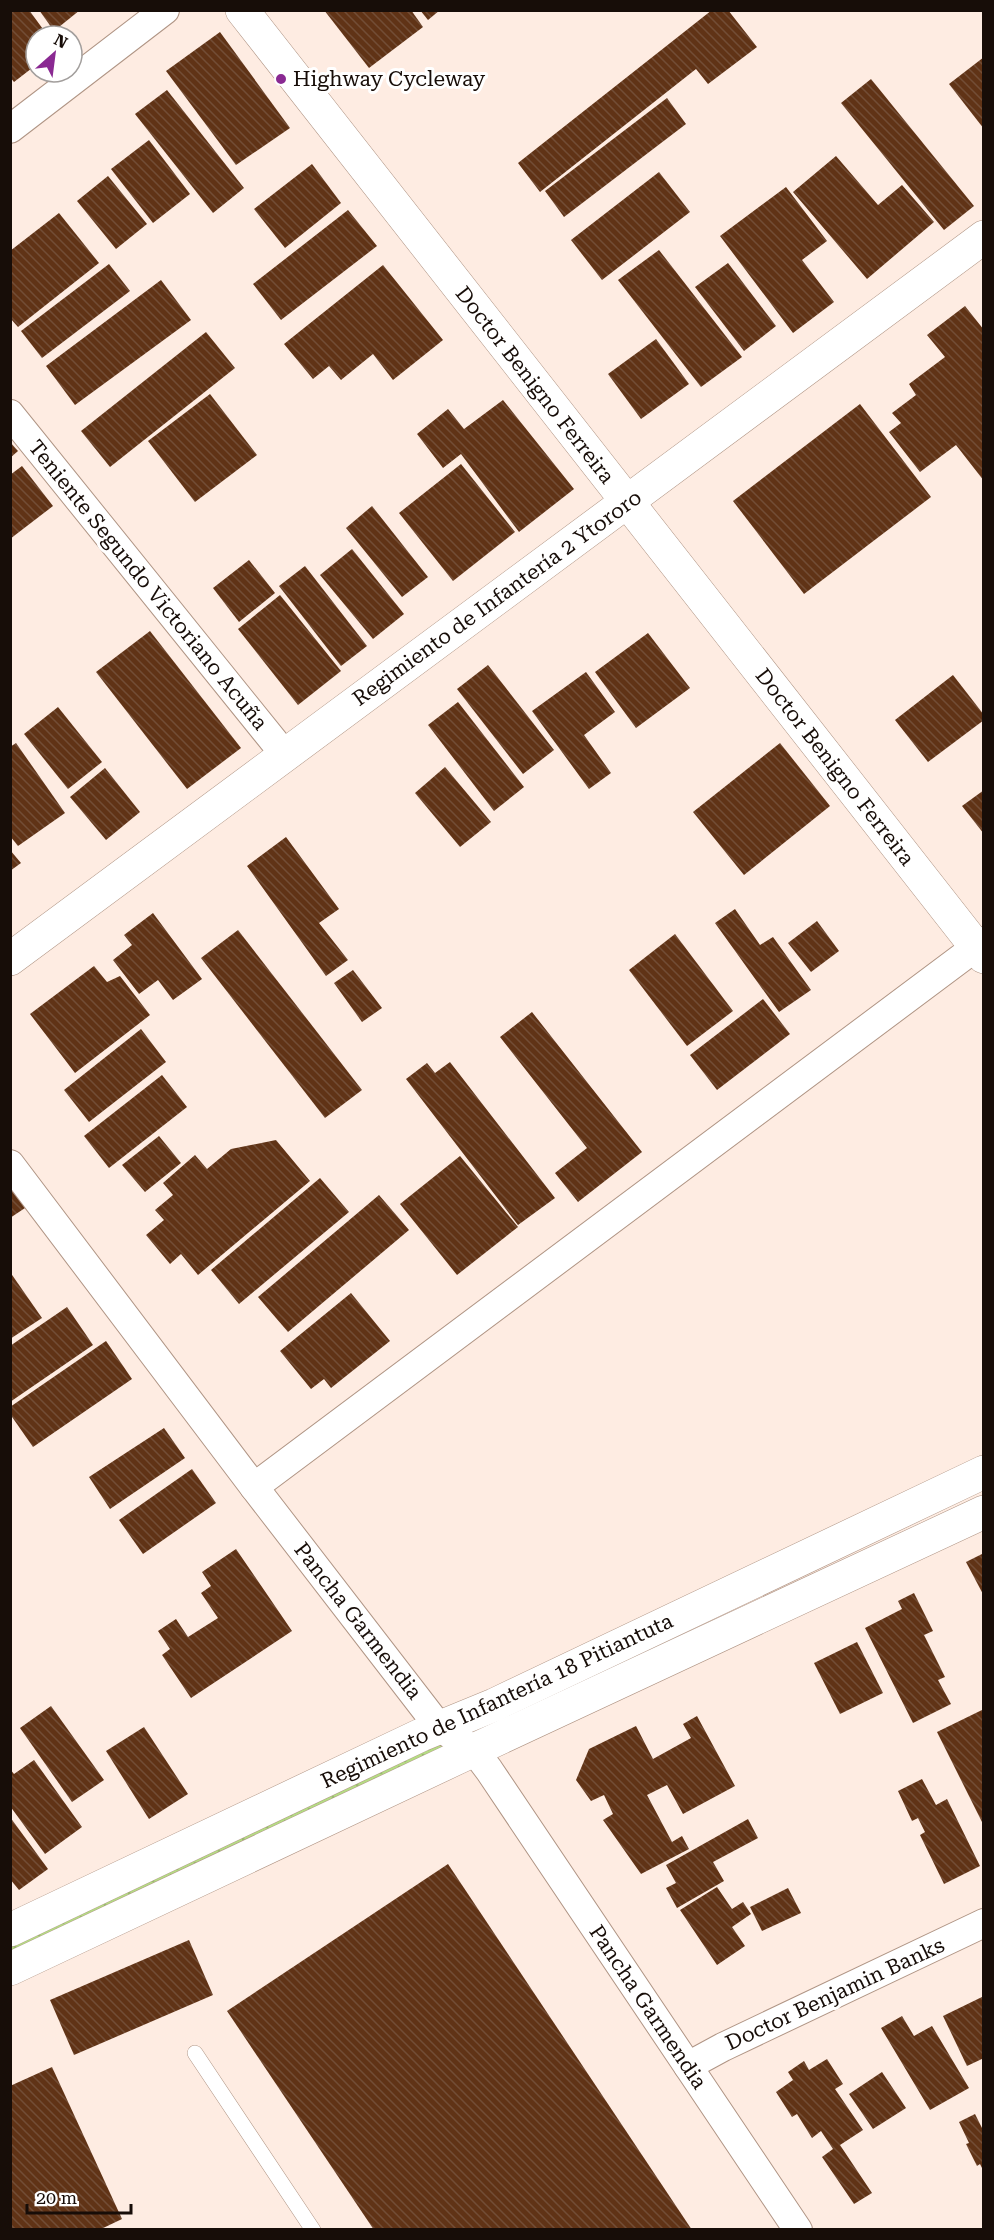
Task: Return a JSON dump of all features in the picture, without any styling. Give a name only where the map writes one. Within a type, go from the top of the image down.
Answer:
[{"type":"street","points":[[10,129],[165,10]]},
{"type":"street","name":"Doctor Benigno Ferreira","points":[[242,10],[627,502],[981,948]]},
{"type":"street","name":"Regimiento de Infantería 2 Ytororo","points":[[10,959],[984,237]]},
{"type":"street","name":"Teniente Segundo Victoriano Acuña","points":[[10,414],[285,755]]},
{"type":"street","points":[[254,1487],[981,948]]},
{"type":"street","name":"Pancha Garmendia","points":[[10,1164],[439,1727],[474,1750],[489,1770],[798,2229]]},
{"type":"street","name":"Regimiento de Infantería 18 Pitiantuta","points":[[10,1930],[439,1727],[495,1705],[984,1472]]},
{"type":"street","name":"Regimiento de Infantería 18 Pitiantuta","points":[[10,1970],[984,1512]]},
{"type":"street","name":"Doctor Benjamin Banks","points":[[688,2067],[723,2047],[984,1923]]},
{"type":"lane","points":[[195,2053],[313,2229]]},
{"type":"green space","points":[[460,1735],[464,1739],[11,1955],[10,1945]]},
{"type":"building","points":[[10,10],[29,10],[39,24],[24,24],[24,74],[14,82],[10,77]]},
{"type":"building","points":[[39,10],[80,10],[63,24],[49,24]]},
{"type":"building","points":[[324,10],[411,10],[423,27],[369,68]]},
{"type":"building","points":[[420,10],[440,10],[428,20]]},
{"type":"building","points":[[712,10],[728,10],[757,47],[708,84],[696,69],[540,192],[518,163]]},
{"type":"building","points":[[220,32],[290,128],[236,165],[166,71]]},
{"type":"building","points":[[984,57],[984,129],[949,84]]},
{"type":"building","points":[[871,79],[974,206],[944,230],[841,103]]},
{"type":"building","points":[[167,90],[244,188],[213,213],[135,114]]},
{"type":"building","points":[[667,98],[686,124],[564,217],[545,191]]},
{"type":"building","points":[[149,140],[190,194],[153,223],[111,169]]},
{"type":"building","points":[[836,156],[878,205],[902,185],[934,222],[867,279],[793,192]]},
{"type":"building","points":[[312,164],[341,203],[285,248],[254,209]]},
{"type":"building","points":[[659,172],[690,212],[602,280],[571,240]]},
{"type":"building","points":[[108,176],[147,224],[116,249],[77,201]]},
{"type":"building","points":[[786,187],[827,241],[802,260],[834,302],[793,333],[720,236]]},
{"type":"building","points":[[348,210],[377,246],[281,320],[253,284]]},
{"type":"building","points":[[59,213],[99,263],[18,327],[10,318],[10,251]]},
{"type":"building","points":[[659,250],[742,357],[701,387],[618,280]]},
{"type":"building","points":[[728,263],[776,326],[744,351],[695,287]]},
{"type":"building","points":[[109,264],[130,291],[42,358],[21,331]]},
{"type":"building","points":[[383,265],[443,340],[393,380],[373,354],[341,380],[329,366],[313,379],[284,344]]},
{"type":"building","points":[[161,280],[191,320],[75,405],[46,366]]},
{"type":"building","points":[[965,306],[984,330],[984,481],[956,445],[920,472],[889,432],[901,423],[892,413],[916,395],[909,384],[945,357],[927,335]]},
{"type":"building","points":[[206,332],[235,368],[110,467],[81,431]]},
{"type":"building","points":[[656,339],[689,384],[641,419],[608,374]]},
{"type":"building","points":[[210,394],[257,455],[195,502],[148,441]]},
{"type":"building","points":[[503,400],[574,489],[519,532],[461,454],[443,468],[417,434],[448,409],[464,429]]},
{"type":"building","points":[[860,404],[931,497],[804,594],[733,501]]},
{"type":"building","points":[[10,442],[18,451],[10,458]]},
{"type":"building","points":[[461,464],[515,532],[453,581],[399,513]]},
{"type":"building","points":[[22,466],[53,506],[10,539],[10,475]]},
{"type":"building","points":[[372,506],[428,577],[402,597],[346,528]]},
{"type":"building","points":[[352,549],[404,614],[373,639],[320,575]]},
{"type":"building","points":[[249,560],[275,593],[239,622],[213,588]]},
{"type":"building","points":[[305,566],[367,646],[341,666],[279,586]]},
{"type":"building","points":[[280,595],[341,671],[298,705],[238,629]]},
{"type":"building","points":[[150,631],[241,748],[187,789],[96,672]]},
{"type":"building","points":[[648,633],[690,688],[636,728],[595,672]]},
{"type":"building","points":[[488,665],[554,750],[523,774],[457,689]]},
{"type":"building","points":[[586,672],[615,712],[584,735],[611,773],[589,789],[532,711]]},
{"type":"building","points":[[953,675],[984,715],[984,720],[928,762],[895,720]]},
{"type":"building","points":[[458,702],[524,787],[494,811],[428,725]]},
{"type":"building","points":[[58,707],[102,762],[68,789],[24,734]]},
{"type":"building","points":[[16,743],[65,813],[18,846],[10,836],[10,747]]},
{"type":"building","points":[[780,743],[830,806],[744,875],[693,812]]},
{"type":"building","points":[[445,767],[491,822],[460,847],[415,793]]},
{"type":"building","points":[[105,768],[140,812],[106,840],[70,797]]},
{"type":"building","points":[[984,790],[984,834],[962,806]]},
{"type":"building","points":[[286,837],[339,909],[319,923],[348,960],[326,976],[247,866]]},
{"type":"building","points":[[10,850],[21,863],[10,871]]},
{"type":"building","points":[[735,909],[760,945],[773,937],[811,990],[779,1012],[715,923]]},
{"type":"building","points":[[153,913],[202,979],[173,1000],[158,980],[139,994],[113,960],[132,945],[124,935]]},
{"type":"building","points":[[817,921],[839,951],[811,972],[788,943]]},
{"type":"building","points":[[238,930],[362,1090],[325,1118],[201,958]]},
{"type":"building","points":[[675,934],[733,1011],[687,1046],[629,970]]},
{"type":"building","points":[[94,966],[107,982],[120,976],[150,1015],[75,1073],[30,1014]]},
{"type":"building","points":[[353,970],[382,1008],[362,1022],[334,983]]},
{"type":"building","points":[[763,999],[790,1034],[717,1090],[690,1055]]},
{"type":"building","points":[[532,1012],[642,1152],[578,1202],[555,1173],[587,1148],[500,1037]]},
{"type":"building","points":[[141,1029],[166,1062],[89,1122],[64,1090]]},
{"type":"building","points":[[450,1062],[555,1198],[518,1225],[406,1079],[427,1063],[435,1073]]},
{"type":"building","points":[[162,1075],[187,1107],[109,1168],[84,1136]]},
{"type":"building","points":[[159,1136],[181,1163],[145,1192],[122,1165]]},
{"type":"building","points":[[276,1140],[310,1181],[198,1275],[181,1254],[170,1264],[146,1235],[164,1220],[155,1210],[173,1195],[163,1183],[195,1155],[207,1169],[231,1149]]},
{"type":"building","points":[[460,1156],[518,1227],[457,1275],[400,1204]]},
{"type":"building","points":[[320,1178],[349,1212],[239,1304],[211,1270]]},
{"type":"building","points":[[10,1181],[28,1206],[10,1218]]},
{"type":"building","points":[[379,1195],[409,1230],[288,1332],[258,1297]]},
{"type":"building","points":[[10,1272],[42,1318],[10,1339]]},
{"type":"building","points":[[351,1293],[390,1341],[331,1388],[324,1379],[311,1389],[280,1351]]},
{"type":"building","points":[[67,1307],[93,1345],[10,1402],[10,1346]]},
{"type":"building","points":[[106,1341],[132,1379],[33,1447],[10,1414],[10,1407]]},
{"type":"building","points":[[164,1428],[185,1458],[110,1509],[89,1477]]},
{"type":"building","points":[[192,1469],[216,1503],[143,1554],[119,1520]]},
{"type":"building","points":[[236,1549],[292,1631],[191,1698],[162,1655],[170,1649],[158,1631],[176,1619],[188,1637],[218,1618],[201,1593],[211,1586],[202,1572]]},
{"type":"building","points":[[984,1553],[984,1596],[966,1562]]},
{"type":"building","points":[[914,1593],[933,1631],[924,1635],[945,1677],[938,1680],[951,1704],[913,1723],[865,1628],[902,1609],[898,1601]]},
{"type":"building","points":[[857,1642],[883,1693],[840,1714],[814,1663]]},
{"type":"building","points":[[51,1706],[104,1780],[72,1802],[20,1728]]},
{"type":"building","points":[[984,1709],[984,1826],[937,1732]]},
{"type":"building","points":[[697,1716],[735,1786],[683,1814],[667,1785],[647,1795],[672,1842],[682,1836],[689,1849],[641,1874],[603,1820],[613,1814],[604,1795],[591,1801],[576,1780],[589,1749],[636,1726],[653,1759],[691,1738],[683,1724]]},
{"type":"building","points":[[144,1727],[188,1794],[149,1819],[106,1751]]},
{"type":"building","points":[[34,1760],[82,1827],[45,1854],[10,1806],[10,1769],[14,1774]]},
{"type":"building","points":[[922,1779],[936,1805],[947,1799],[980,1866],[944,1884],[920,1835],[925,1832],[918,1818],[912,1821],[898,1791]]},
{"type":"building","points":[[10,1817],[48,1869],[19,1890],[10,1879]]},
{"type":"building","points":[[748,1819],[758,1838],[713,1862],[724,1881],[677,1908],[666,1888],[676,1883],[666,1865]]},
{"type":"building","points":[[448,1864],[692,2230],[374,2230],[227,2011]]},
{"type":"building","points":[[717,1887],[732,1909],[743,1902],[751,1914],[732,1927],[745,1946],[717,1965],[680,1910]]},
{"type":"building","points":[[788,1888],[801,1913],[762,1931],[750,1907]]},
{"type":"building","points":[[189,1940],[213,1995],[74,2055],[50,2000]]},
{"type":"building","points":[[984,1996],[984,2058],[967,2066],[943,2016]]},
{"type":"building","points":[[902,2016],[914,2036],[932,2026],[969,2088],[930,2110],[881,2028]]},
{"type":"building","points":[[827,2059],[843,2084],[835,2089],[863,2130],[840,2145],[872,2193],[854,2204],[822,2157],[833,2149],[821,2131],[812,2138],[797,2114],[792,2117],[776,2092],[793,2080],[788,2072],[804,2061],[809,2070]]},
{"type":"building","points":[[52,2067],[122,2219],[99,2230],[10,2230],[10,2086]]},
{"type":"building","points":[[882,2072],[906,2108],[873,2129],[849,2094]]},
{"type":"building","points":[[975,2114],[984,2132],[984,2172],[980,2164],[977,2166],[966,2144],[969,2143],[959,2122]]},
{"type":"place","name":"Highway Cycleway","points":[[281,79]]}]
